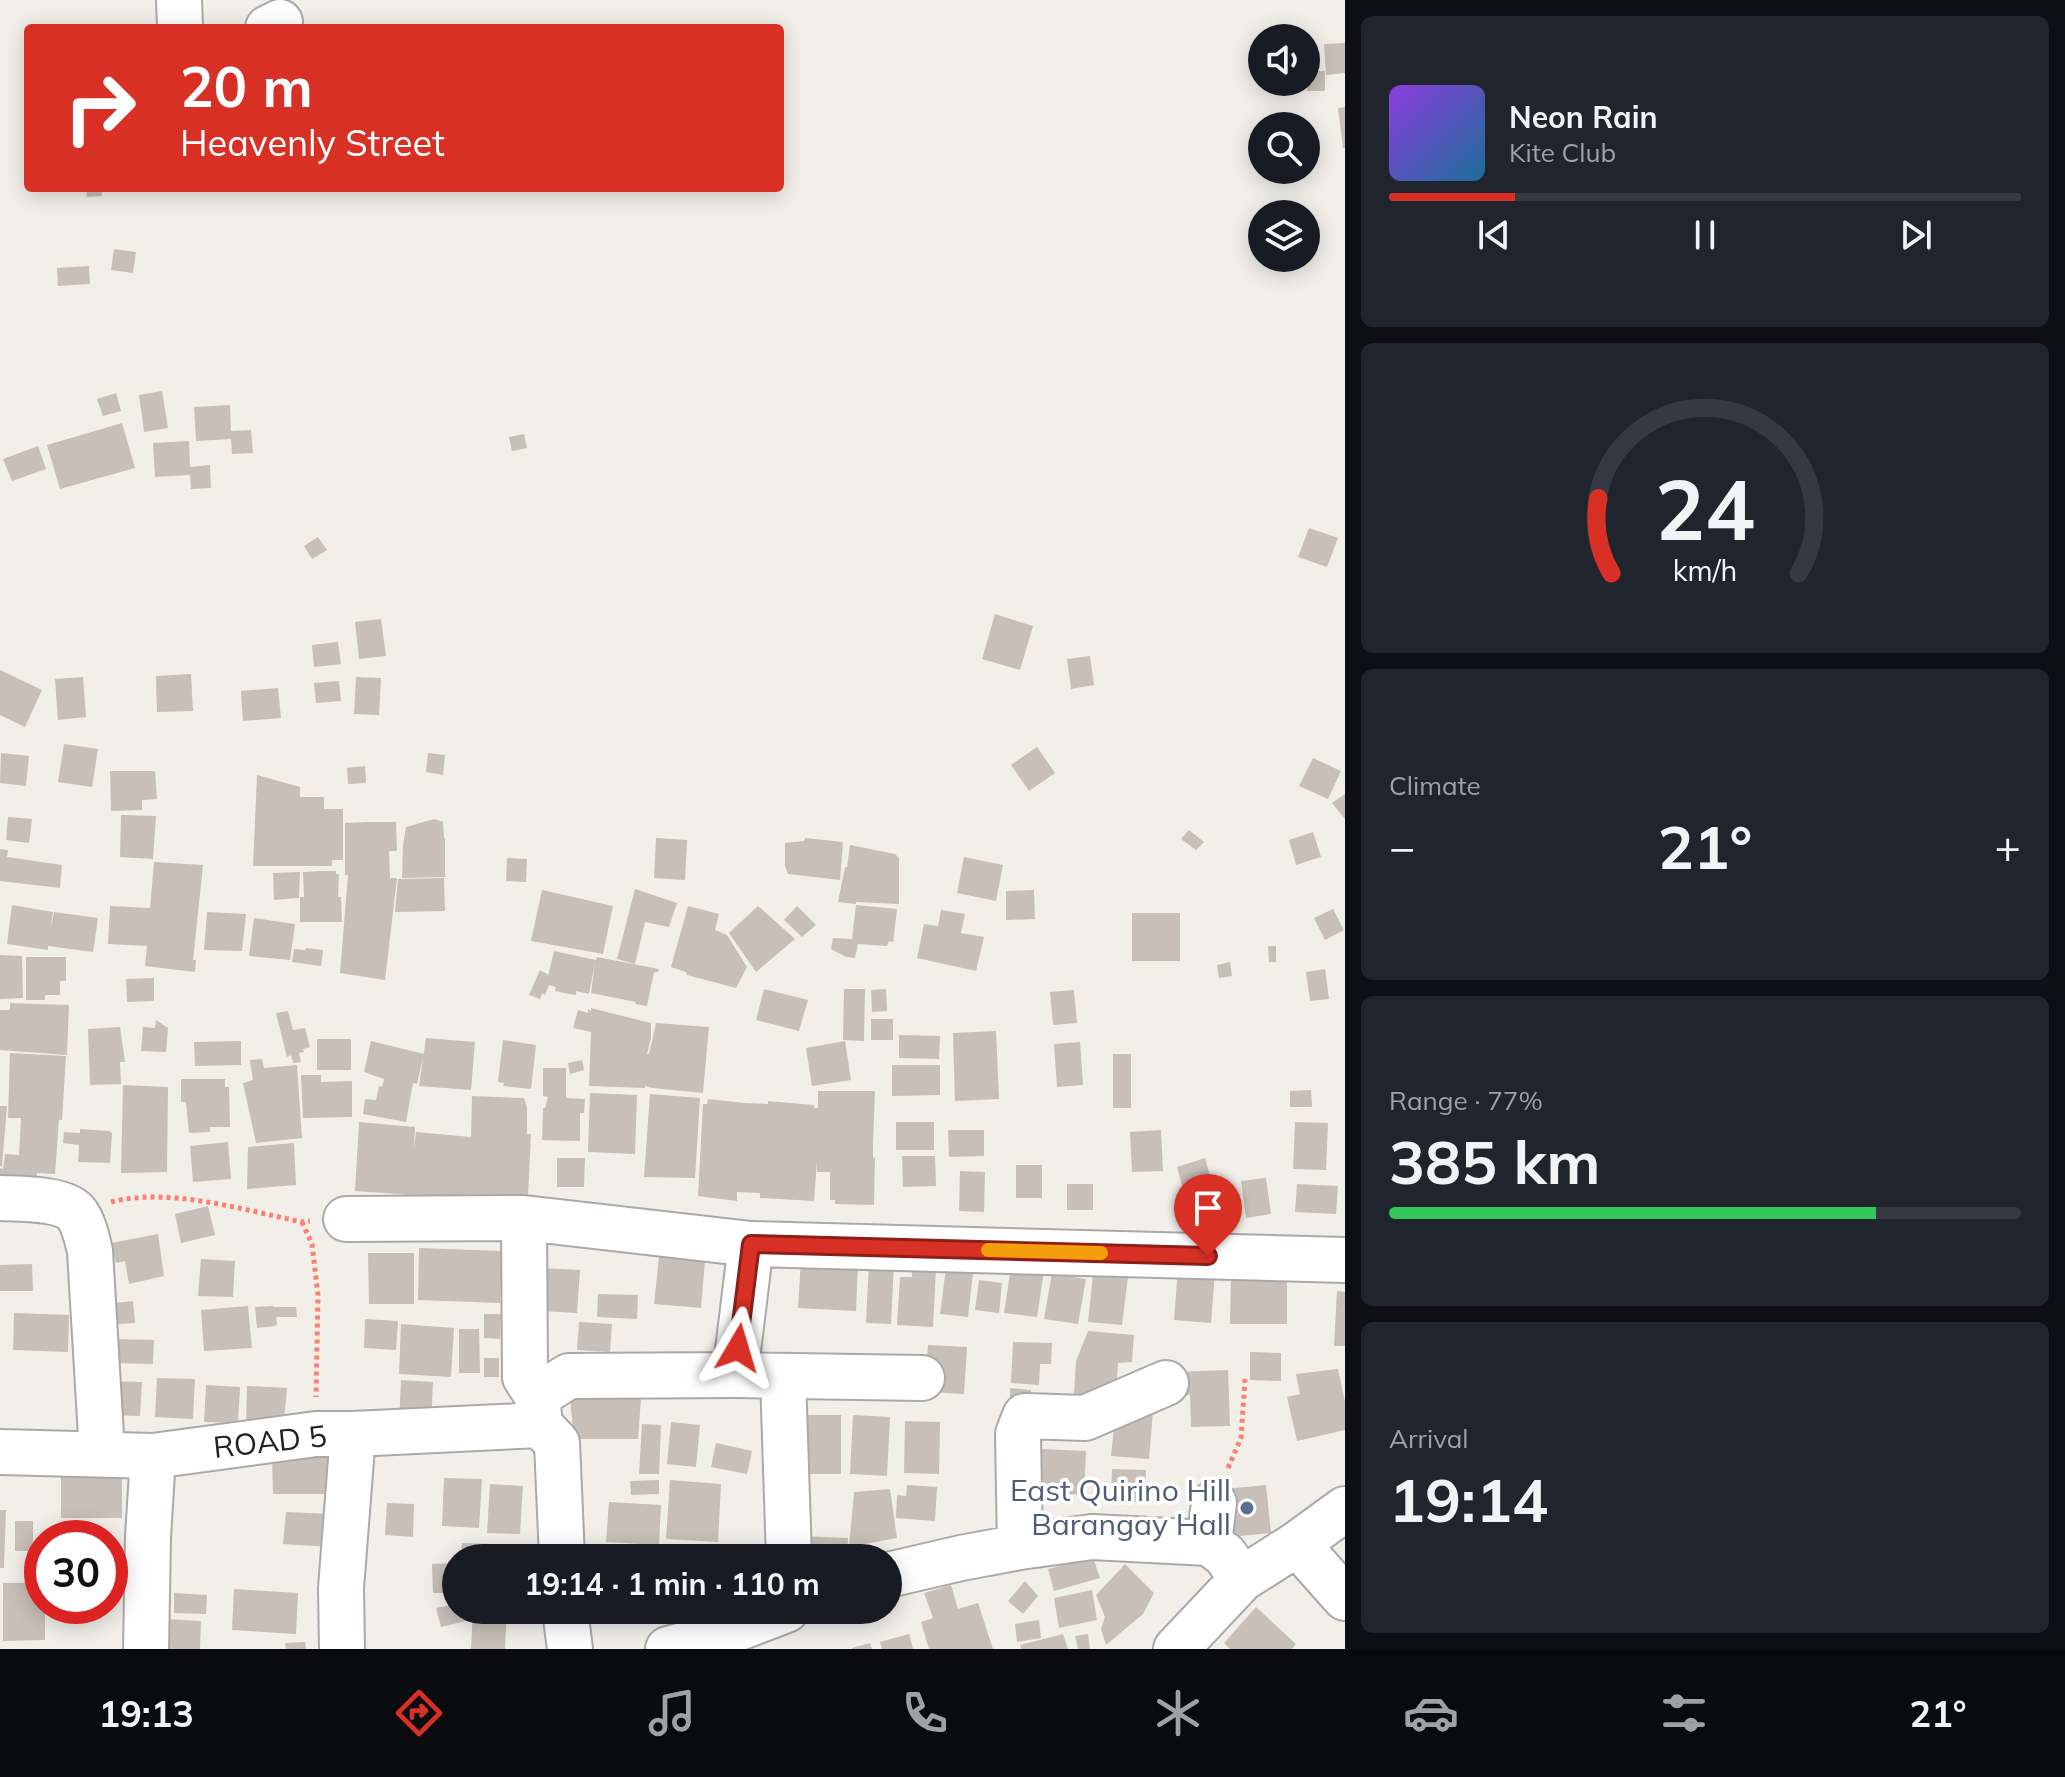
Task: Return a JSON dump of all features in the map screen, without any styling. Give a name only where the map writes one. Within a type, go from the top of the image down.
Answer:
[{"type":"street","points":[[179,0],[180,24]]},
{"type":"street","points":[[0,1198],[61,1204],[75,1211],[84,1229],[90,1251],[102,1453]]},
{"type":"street","points":[[524,1218],[525,1377],[538,1410],[557,1443],[561,1544]]},
{"type":"street","points":[[346,1219],[524,1218],[751,1244],[1345,1260]]},
{"type":"street","points":[[735,1375],[751,1244]]},
{"type":"street","points":[[538,1410],[569,1376],[922,1378]]},
{"type":"street","points":[[783,1377],[789,1544]]},
{"type":"street","points":[[1020,1547],[1018,1434],[1025,1416],[1085,1418],[1166,1383]]},
{"type":"street","name":"ROAD 5","points":[[0,1452],[153,1456],[538,1410]]},
{"type":"street","points":[[334,1434],[342,1649]]},
{"type":"street","points":[[146,1649],[153,1456]]},
{"type":"street","points":[[1176,1649],[1242,1579],[1345,1509]]},
{"type":"street","points":[[902,1572],[1020,1547],[1212,1523],[1225,1555],[1242,1579]]},
{"type":"street","points":[[1297,1544],[1345,1598]]},
{"type":"street","points":[[567,1624],[570,1649]]},
{"type":"street","points":[[668,1649],[750,1624]]},
{"type":"path","points":[[75,1211],[130,1197],[164,1197],[302,1222],[346,1219]]},
{"type":"path","points":[[302,1222],[312,1244],[334,1434]]},
{"type":"path","points":[[1212,1523],[1241,1438],[1245,1379]]},
{"type":"building","points":[[1345,43],[1345,73],[1326,75],[1324,44]]},
{"type":"building","points":[[1320,71],[1325,71],[1325,91],[1320,91]]},
{"type":"building","points":[[1345,107],[1345,148],[1343,148],[1338,108]]},
{"type":"building","points":[[86,192],[102,192],[102,196],[87,197]]},
{"type":"building","points":[[114,249],[136,252],[133,273],[111,270]]},
{"type":"building","points":[[89,266],[90,284],[58,286],[57,268]]},
{"type":"building","points":[[162,391],[168,428],[144,432],[139,395]]},
{"type":"building","points":[[116,393],[121,411],[103,416],[97,399]]},
{"type":"building","points":[[230,405],[231,431],[251,430],[253,453],[232,454],[231,439],[196,441],[194,407]]},
{"type":"building","points":[[122,423],[135,468],[60,489],[47,445]]},
{"type":"building","points":[[524,434],[527,448],[512,451],[509,437]]},
{"type":"building","points":[[189,441],[190,467],[210,465],[211,488],[191,489],[190,475],[155,477],[153,443]]},
{"type":"building","points":[[38,446],[46,469],[12,481],[3,459]]},
{"type":"building","points":[[1309,528],[1338,538],[1327,567],[1298,557]]},
{"type":"building","points":[[318,537],[327,550],[312,559],[304,546]]},
{"type":"building","points":[[995,614],[1033,626],[1020,670],[982,659]]},
{"type":"building","points":[[381,619],[386,656],[359,659],[355,622]]},
{"type":"building","points":[[338,642],[341,664],[314,667],[312,645]]},
{"type":"building","points":[[1090,656],[1094,685],[1071,689],[1067,659]]},
{"type":"building","points":[[0,670],[42,690],[25,727],[0,715]]},
{"type":"building","points":[[191,674],[193,711],[157,712],[156,676]]},
{"type":"building","points":[[83,677],[86,717],[58,720],[55,679]]},
{"type":"building","points":[[356,677],[381,678],[379,715],[354,714]]},
{"type":"building","points":[[339,681],[341,701],[316,703],[314,683]]},
{"type":"building","points":[[278,688],[281,718],[243,721],[241,691]]},
{"type":"building","points":[[64,744],[98,749],[92,787],[58,782]]},
{"type":"building","points":[[1037,747],[1055,773],[1029,791],[1011,765]]},
{"type":"building","points":[[1,753],[29,756],[26,786],[0,783]]},
{"type":"building","points":[[428,753],[445,755],[443,775],[426,772]]},
{"type":"building","points":[[1313,758],[1341,771],[1328,799],[1299,786]]},
{"type":"building","points":[[365,766],[366,783],[348,784],[347,768]]},
{"type":"building","points":[[110,771],[155,771],[157,799],[142,800],[142,810],[111,811]]},
{"type":"building","points":[[257,775],[300,787],[300,797],[324,797],[324,809],[343,809],[343,860],[332,860],[332,866],[253,866]]},
{"type":"building","points":[[1345,794],[1345,819],[1332,803]]},
{"type":"building","points":[[121,815],[156,816],[153,859],[120,857]]},
{"type":"building","points":[[8,817],[32,819],[29,843],[6,840]]},
{"type":"building","points":[[434,819],[443,822],[445,877],[402,878],[406,827]]},
{"type":"building","points":[[396,822],[397,851],[389,851],[390,878],[397,878],[385,980],[340,973],[348,875],[345,875],[345,823]]},
{"type":"building","points":[[1189,830],[1204,842],[1196,850],[1181,839]]},
{"type":"building","points":[[1313,832],[1321,857],[1296,865],[1289,840]]},
{"type":"building","points":[[656,838],[687,840],[685,880],[654,878]]},
{"type":"building","points":[[805,838],[843,842],[840,880],[788,874],[785,843],[804,841]]},
{"type":"building","points":[[850,845],[895,854],[899,858],[899,904],[838,902]]},
{"type":"building","points":[[0,849],[8,850],[7,857],[62,865],[60,888],[0,881]]},
{"type":"building","points":[[964,857],[1003,865],[996,901],[957,893]]},
{"type":"building","points":[[507,858],[527,859],[526,882],[506,881]]},
{"type":"building","points":[[154,862],[203,865],[193,960],[196,960],[195,972],[145,966],[147,946],[108,944],[110,906],[150,908]]},
{"type":"building","points":[[336,871],[339,874],[338,897],[341,897],[342,922],[300,922],[300,897],[304,897],[303,872]]},
{"type":"building","points":[[300,872],[299,898],[274,900],[273,873]]},
{"type":"building","points":[[444,878],[445,911],[395,912],[398,879]]},
{"type":"building","points":[[635,889],[677,903],[669,927],[645,922],[635,964],[617,959]]},
{"type":"building","points":[[542,890],[613,906],[603,954],[531,941]]},
{"type":"building","points":[[1034,890],[1035,919],[1006,920],[1006,891]]},
{"type":"building","points":[[12,905],[53,912],[50,931],[54,912],[98,918],[93,952],[7,944]]},
{"type":"building","points":[[856,905],[897,909],[893,942],[889,941],[887,946],[858,944],[855,958],[831,949],[833,938],[852,939]]},
{"type":"building","points":[[688,906],[719,914],[715,930],[727,935],[747,967],[736,988],[687,975],[671,967]]},
{"type":"building","points":[[758,906],[795,939],[756,972],[729,933]]},
{"type":"building","points":[[797,906],[816,925],[802,937],[784,920]]},
{"type":"building","points":[[1333,909],[1344,930],[1325,940],[1314,918]]},
{"type":"building","points":[[941,910],[965,914],[961,933],[984,937],[976,971],[917,958],[924,924],[938,926]]},
{"type":"building","points":[[207,912],[246,914],[242,951],[204,950]]},
{"type":"building","points":[[1132,913],[1180,913],[1180,961],[1132,961]]},
{"type":"building","points":[[254,918],[295,924],[290,960],[249,956]]},
{"type":"building","points":[[1268,946],[1276,946],[1276,962],[1269,962]]},
{"type":"building","points":[[294,949],[323,950],[321,966],[292,962]]},
{"type":"building","points":[[554,951],[659,969],[654,972],[647,1006],[591,993],[595,963],[589,994],[555,991],[556,987],[549,985],[540,999],[529,995],[540,970],[548,976]]},
{"type":"building","points":[[0,955],[22,956],[23,998],[0,999]]},
{"type":"building","points":[[26,957],[66,957],[66,981],[60,981],[60,995],[45,995],[45,1000],[26,1000]]},
{"type":"building","points":[[1230,962],[1232,976],[1219,978],[1217,965]]},
{"type":"building","points":[[1325,969],[1329,999],[1310,1001],[1306,972]]},
{"type":"building","points":[[154,978],[154,1001],[127,1002],[126,979]]},
{"type":"building","points":[[764,989],[808,1000],[799,1031],[756,1020]]},
{"type":"building","points":[[844,989],[865,989],[864,1041],[843,1040]]},
{"type":"building","points":[[886,989],[887,1011],[872,1012],[871,990]]},
{"type":"building","points":[[1074,990],[1077,1023],[1053,1025],[1050,992]]},
{"type":"building","points":[[10,1003],[69,1005],[67,1055],[0,1050],[0,1010],[10,1010]]},
{"type":"building","points":[[591,1008],[651,1023],[647,1054],[656,1023],[709,1027],[703,1093],[645,1086],[589,1086],[591,1032],[573,1028],[578,1010],[588,1013]]},
{"type":"building","points":[[288,1011],[293,1030],[305,1028],[310,1047],[299,1053],[301,1062],[293,1063],[291,1055],[287,1057],[276,1013]]},
{"type":"building","points":[[871,1019],[893,1019],[893,1040],[871,1040]]},
{"type":"building","points":[[156,1020],[168,1028],[166,1052],[141,1051],[143,1027],[155,1028]]},
{"type":"building","points":[[120,1027],[125,1062],[120,1062],[121,1084],[90,1085],[88,1029]]},
{"type":"building","points":[[996,1031],[999,1099],[955,1101],[953,1033]]},
{"type":"building","points":[[899,1035],[940,1036],[939,1059],[899,1058]]},
{"type":"building","points":[[426,1038],[475,1042],[471,1090],[419,1086]]},
{"type":"building","points":[[317,1039],[351,1039],[351,1070],[317,1070]]},
{"type":"building","points":[[503,1040],[536,1045],[531,1089],[503,1086],[504,1083],[498,1082]]},
{"type":"building","points":[[241,1041],[241,1065],[195,1066],[194,1042]]},
{"type":"building","points":[[371,1041],[424,1054],[417,1084],[413,1083],[406,1122],[363,1114],[365,1099],[376,1100],[384,1079],[364,1072]]},
{"type":"building","points":[[845,1041],[851,1080],[812,1086],[806,1048]]},
{"type":"building","points":[[1080,1042],[1083,1085],[1057,1087],[1054,1044]]},
{"type":"building","points":[[10,1053],[66,1056],[55,1174],[37,1173],[36,1191],[0,1190],[0,1168],[3,1169],[5,1154],[19,1155],[21,1118],[8,1118]]},
{"type":"building","points":[[1113,1054],[1131,1054],[1131,1108],[1113,1108]]},
{"type":"building","points":[[262,1059],[264,1068],[297,1065],[302,1138],[256,1143],[243,1083],[253,1080],[250,1060]]},
{"type":"building","points":[[582,1060],[584,1070],[570,1074],[568,1063]]},
{"type":"building","points":[[892,1065],[940,1065],[940,1095],[892,1096]]},
{"type":"building","points":[[543,1068],[566,1068],[566,1098],[585,1099],[584,1113],[580,1113],[580,1141],[542,1140],[543,1108],[548,1097],[543,1096]]},
{"type":"building","points":[[301,1075],[321,1075],[321,1082],[352,1081],[352,1117],[303,1118]]},
{"type":"building","points":[[181,1079],[225,1079],[225,1087],[229,1087],[230,1127],[210,1127],[210,1132],[189,1133],[186,1102],[181,1102]]},
{"type":"building","points":[[123,1085],[168,1087],[167,1172],[121,1173]]},
{"type":"building","points":[[1311,1090],[1312,1107],[1290,1107],[1290,1091]]},
{"type":"building","points":[[818,1091],[875,1091],[874,1205],[835,1204],[835,1200],[830,1200],[830,1172],[817,1172],[817,1160],[814,1201],[760,1198],[760,1193],[737,1192],[737,1201],[698,1196],[703,1104],[707,1104],[708,1099],[768,1104],[768,1101],[814,1105],[818,1108]]},
{"type":"building","points":[[590,1093],[637,1095],[635,1154],[588,1152]]},
{"type":"building","points":[[650,1094],[700,1098],[695,1178],[644,1177]]},
{"type":"building","points":[[472,1096],[524,1098],[527,1134],[531,1134],[528,1196],[412,1196],[355,1191],[359,1122],[415,1127],[414,1149],[416,1132],[471,1137]]},
{"type":"building","points":[[0,1106],[7,1106],[2,1166],[0,1166]]},
{"type":"building","points":[[896,1122],[934,1122],[934,1150],[896,1150]]},
{"type":"building","points":[[1295,1122],[1328,1123],[1326,1170],[1293,1169]]},
{"type":"building","points":[[80,1129],[112,1133],[110,1163],[78,1162],[79,1145],[63,1143],[64,1132],[80,1133]]},
{"type":"building","points":[[948,1130],[984,1130],[984,1156],[949,1157]]},
{"type":"building","points":[[1161,1130],[1163,1171],[1132,1172],[1130,1132]]},
{"type":"building","points":[[228,1142],[231,1179],[193,1182],[190,1146]]},
{"type":"building","points":[[294,1143],[296,1185],[247,1189],[248,1147]]},
{"type":"building","points":[[902,1156],[935,1156],[936,1186],[903,1187]]},
{"type":"building","points":[[557,1158],[585,1158],[584,1187],[557,1187]]},
{"type":"building","points":[[1205,1158],[1222,1217],[1193,1225],[1177,1167]]},
{"type":"building","points":[[1016,1165],[1042,1165],[1042,1198],[1016,1198]]},
{"type":"building","points":[[960,1171],[985,1172],[984,1212],[959,1211]]},
{"type":"building","points":[[1266,1178],[1271,1214],[1246,1218],[1241,1181]]},
{"type":"building","points":[[1067,1184],[1093,1184],[1093,1210],[1067,1210]]},
{"type":"building","points":[[1297,1184],[1338,1186],[1336,1214],[1295,1212]]},
{"type":"building","points":[[208,1206],[215,1235],[181,1243],[175,1214]]},
{"type":"building","points":[[158,1234],[164,1276],[129,1284],[125,1261],[116,1263],[111,1243]]},
{"type":"building","points":[[419,1248],[502,1251],[500,1303],[418,1300]]},
{"type":"building","points":[[368,1253],[414,1253],[414,1304],[369,1304]]},
{"type":"building","points":[[659,1257],[705,1261],[701,1308],[654,1304]]},
{"type":"building","points":[[201,1259],[235,1261],[233,1297],[198,1296]]},
{"type":"building","points":[[801,1259],[858,1262],[856,1311],[798,1308]]},
{"type":"building","points":[[947,1260],[974,1264],[968,1317],[940,1314]]},
{"type":"building","points":[[1012,1260],[1045,1264],[1037,1317],[1004,1313]]},
{"type":"building","points":[[869,1262],[894,1263],[891,1324],[866,1323]]},
{"type":"building","points":[[32,1264],[33,1291],[0,1291],[0,1265]]},
{"type":"building","points":[[912,1267],[936,1268],[933,1327],[897,1325],[900,1277],[912,1277]]},
{"type":"building","points":[[543,1268],[580,1270],[577,1313],[541,1311]]},
{"type":"building","points":[[1178,1268],[1215,1272],[1211,1323],[1174,1320]]},
{"type":"building","points":[[1231,1271],[1287,1271],[1287,1324],[1230,1324]]},
{"type":"building","points":[[1052,1273],[1086,1279],[1078,1324],[1044,1319]]},
{"type":"building","points":[[1093,1274],[1128,1277],[1122,1325],[1088,1322]]},
{"type":"building","points":[[979,1280],[1002,1283],[999,1313],[975,1310]]},
{"type":"building","points":[[1337,1291],[1345,1292],[1345,1346],[1334,1346]]},
{"type":"building","points":[[598,1294],[638,1295],[637,1319],[597,1317]]},
{"type":"building","points":[[133,1301],[135,1323],[118,1324],[115,1303]]},
{"type":"building","points":[[248,1306],[252,1348],[204,1351],[201,1310]]},
{"type":"building","points":[[255,1307],[296,1307],[297,1317],[276,1317],[275,1326],[257,1328]]},
{"type":"building","points":[[14,1313],[69,1315],[68,1352],[13,1350]]},
{"type":"building","points":[[484,1314],[501,1314],[500,1339],[484,1338]]},
{"type":"building","points":[[365,1319],[398,1321],[396,1350],[364,1348]]},
{"type":"building","points":[[579,1322],[612,1324],[610,1352],[577,1350]]},
{"type":"building","points":[[401,1324],[454,1328],[451,1377],[399,1374]]},
{"type":"building","points":[[459,1329],[479,1329],[480,1373],[459,1373]]},
{"type":"building","points":[[1088,1331],[1134,1335],[1132,1362],[1118,1363],[1116,1395],[1074,1394],[1076,1361]]},
{"type":"building","points":[[113,1339],[154,1340],[153,1364],[112,1363]]},
{"type":"building","points":[[1013,1342],[1052,1343],[1051,1364],[1040,1364],[1039,1385],[1011,1383]]},
{"type":"building","points":[[928,1345],[967,1347],[964,1394],[925,1392]]},
{"type":"building","points":[[1250,1352],[1281,1353],[1281,1381],[1250,1380]]},
{"type":"building","points":[[484,1358],[499,1358],[499,1377],[484,1377]]},
{"type":"building","points":[[1338,1369],[1345,1402],[1345,1430],[1297,1441],[1287,1397],[1300,1394],[1296,1374]]},
{"type":"building","points":[[1228,1370],[1230,1426],[1191,1427],[1190,1395],[1174,1395],[1173,1372]]},
{"type":"building","points":[[157,1378],[195,1379],[193,1419],[155,1417]]},
{"type":"building","points":[[401,1380],[433,1382],[431,1427],[399,1425]]},
{"type":"building","points":[[109,1381],[142,1382],[140,1416],[108,1415]]},
{"type":"building","points":[[206,1385],[240,1387],[238,1423],[204,1422]]},
{"type":"building","points":[[247,1386],[287,1388],[284,1421],[246,1419]]},
{"type":"building","points":[[1010,1388],[1031,1390],[1031,1402],[1010,1401]]},
{"type":"building","points":[[570,1398],[641,1398],[638,1439],[574,1439]]},
{"type":"building","points":[[1116,1408],[1153,1411],[1149,1459],[1111,1456]]},
{"type":"building","points":[[798,1415],[841,1415],[841,1474],[798,1474]]},
{"type":"building","points":[[853,1415],[890,1417],[887,1476],[850,1474]]},
{"type":"building","points":[[905,1421],[940,1422],[939,1474],[904,1473]]},
{"type":"building","points":[[671,1422],[700,1425],[696,1467],[667,1464]]},
{"type":"building","points":[[642,1424],[661,1425],[659,1474],[639,1474]]},
{"type":"building","points":[[716,1443],[752,1451],[747,1474],[711,1467]]},
{"type":"building","points":[[1042,1449],[1086,1451],[1084,1495],[1040,1492]]},
{"type":"building","points":[[272,1456],[334,1456],[334,1494],[273,1494]]},
{"type":"building","points":[[1112,1469],[1146,1470],[1145,1502],[1111,1501]]},
{"type":"building","points":[[61,1471],[122,1472],[122,1518],[61,1518]]},
{"type":"building","points":[[444,1478],[482,1479],[479,1528],[442,1526]]},
{"type":"building","points":[[659,1480],[659,1494],[631,1495],[630,1481]]},
{"type":"building","points":[[670,1480],[721,1484],[718,1542],[666,1539]]},
{"type":"building","points":[[490,1484],[523,1486],[520,1534],[487,1533]]},
{"type":"building","points":[[907,1485],[937,1487],[935,1521],[896,1518],[897,1495],[906,1496]]},
{"type":"building","points":[[1266,1485],[1271,1533],[1229,1537],[1224,1489]]},
{"type":"building","points":[[890,1489],[897,1538],[849,1544],[854,1492]]},
{"type":"building","points":[[609,1502],[661,1505],[659,1544],[606,1542]]},
{"type":"building","points":[[387,1503],[414,1504],[413,1537],[385,1535]]},
{"type":"building","points":[[0,1510],[6,1510],[4,1568],[0,1568]]},
{"type":"building","points":[[286,1512],[332,1514],[330,1547],[283,1544]]},
{"type":"building","points":[[15,1521],[24,1521],[24,1551],[15,1551]]},
{"type":"building","points":[[802,1536],[848,1538],[848,1544],[802,1544]]},
{"type":"building","points":[[1093,1557],[1100,1578],[1054,1591],[1048,1569]]},
{"type":"building","points":[[432,1564],[442,1564],[442,1593],[433,1593]]},
{"type":"building","points":[[1125,1564],[1154,1593],[1143,1614],[1106,1645],[1101,1629],[1105,1617],[1096,1595]]},
{"type":"building","points":[[1025,1581],[1038,1596],[1023,1614],[1008,1601]]},
{"type":"building","points":[[3,1583],[24,1583],[24,1624],[45,1624],[45,1640],[3,1641]]},
{"type":"building","points":[[951,1585],[958,1609],[978,1603],[993,1649],[929,1649],[921,1622],[933,1618],[924,1593]]},
{"type":"building","points":[[234,1589],[298,1593],[296,1634],[232,1630]]},
{"type":"building","points":[[1092,1590],[1097,1620],[1059,1628],[1054,1598]]},
{"type":"building","points":[[174,1593],[207,1595],[206,1614],[174,1613]]},
{"type":"building","points":[[442,1607],[442,1624],[454,1624],[441,1627],[436,1608]]},
{"type":"building","points":[[1256,1607],[1296,1644],[1292,1649],[1230,1649],[1224,1643]]},
{"type":"building","points":[[166,1619],[201,1621],[200,1649],[165,1649]]},
{"type":"building","points":[[1039,1620],[1041,1638],[1017,1642],[1015,1624]]},
{"type":"building","points":[[472,1624],[506,1624],[505,1649],[471,1649]]},
{"type":"building","points":[[909,1634],[913,1649],[882,1649],[880,1642]]},
{"type":"building","points":[[1063,1634],[1068,1649],[1021,1649],[1020,1645]]},
{"type":"building","points":[[1088,1634],[1090,1649],[1078,1649],[1075,1636]]},
{"type":"building","points":[[305,1642],[306,1649],[286,1649],[285,1643]]},
{"type":"building","points":[[870,1643],[872,1649],[852,1649],[852,1648]]},
{"type":"slow traffic","points":[[988,1250],[1101,1253]]},
{"type":"place","name":"East Quirino Hill Barangay Hall","points":[[1247,1508]]},
{"type":"route","points":[[738,1348],[751,1244],[1208,1256]]}]
